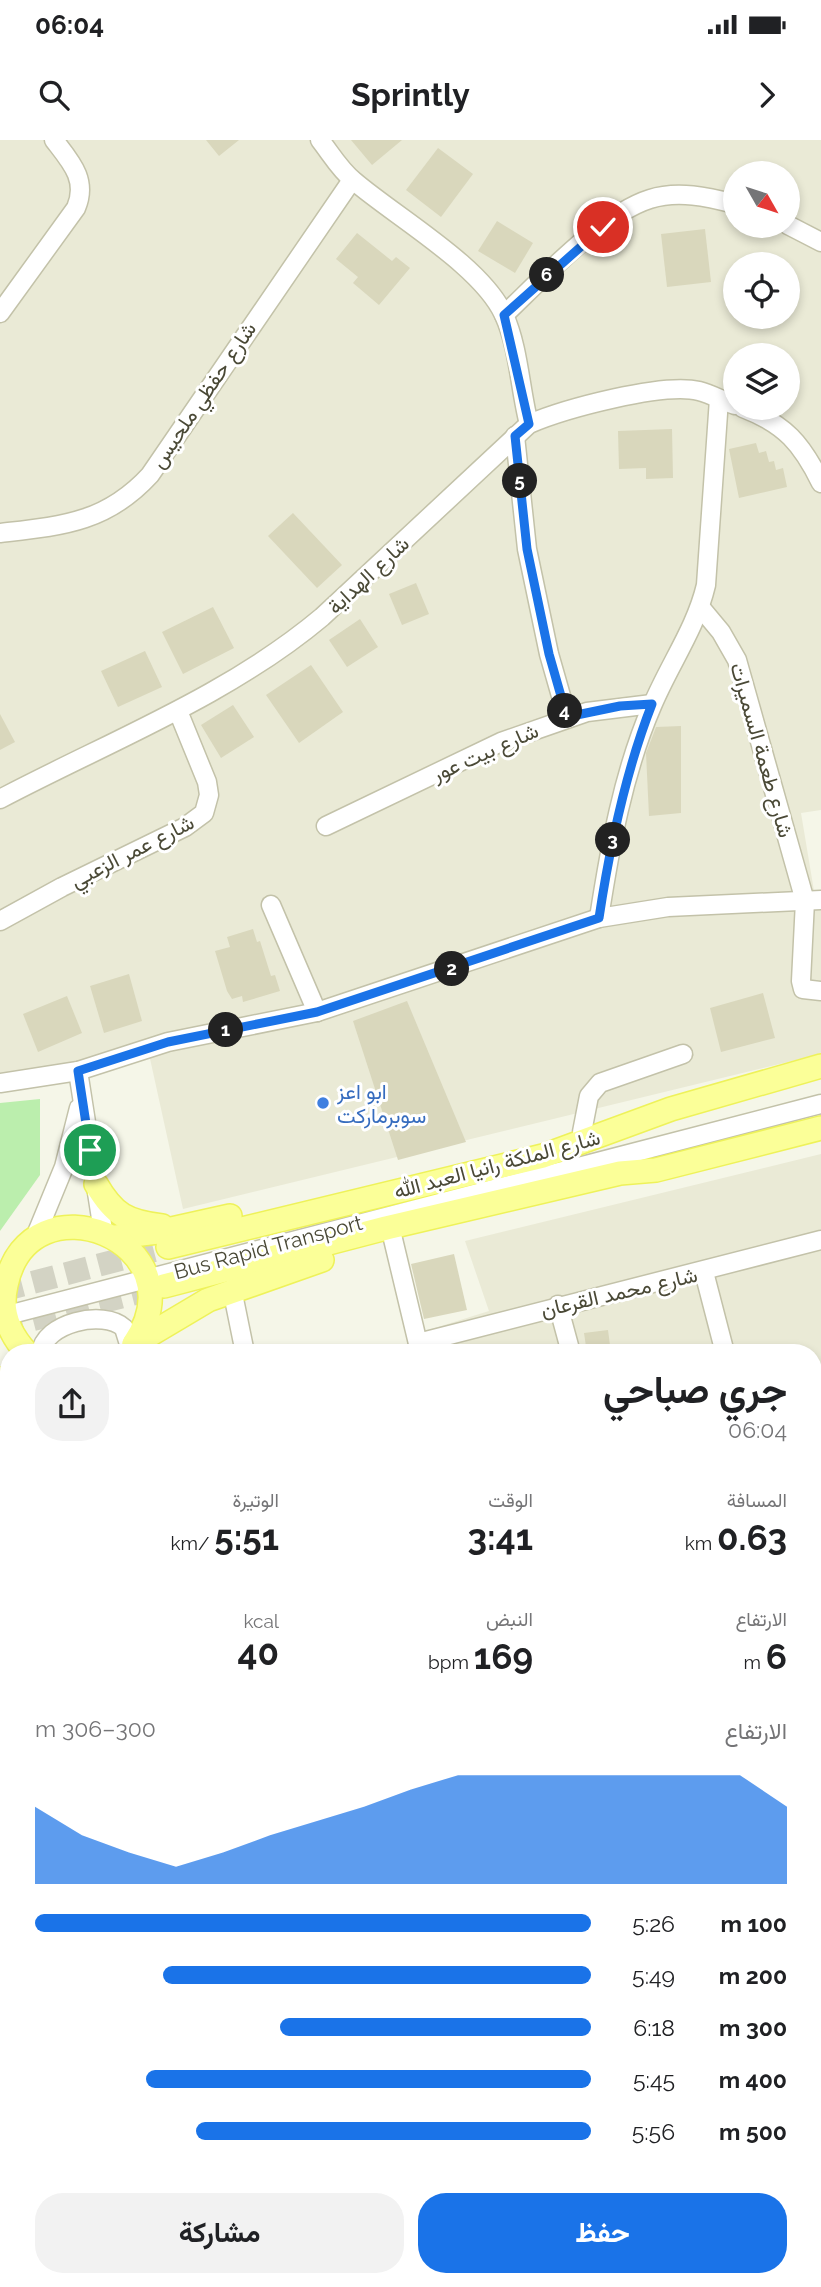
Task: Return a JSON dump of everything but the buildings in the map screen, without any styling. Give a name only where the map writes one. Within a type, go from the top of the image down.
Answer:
[{"type":"main road","name":"شارع الملكة رانيا العبد الله","points":[[172,1237],[543,1156],[671,1109],[821,1066]]},
{"type":"main road","points":[[19,1344],[2,1312],[5,1274],[34,1240],[69,1227],[109,1234],[172,1237],[671,1109]]},
{"type":"main road","name":"شارع الملكة رانيا العبد الله","points":[[152,1279],[620,1173],[656,1170],[821,1128]]},
{"type":"main road","points":[[138,1344],[208,1300],[232,1289],[393,1239],[564,1202],[656,1170]]},
{"type":"main road","points":[[96,1184],[111,1209],[172,1237]]},
{"type":"main road","points":[[109,1234],[128,1247],[152,1279],[148,1313],[131,1344]]},
{"type":"street","points":[[0,313],[76,208],[82,194],[81,181],[75,168],[54,140]]},
{"type":"street","points":[[320,140],[352,180],[471,274],[504,315],[522,430],[527,549],[549,654],[567,717]]},
{"type":"street","name":"شارع حفظي ملحيس","points":[[0,533],[80,521],[120,504],[135,491],[150,475],[352,180]]},
{"type":"street","points":[[504,315],[594,234],[650,199],[682,194],[723,202]]},
{"type":"street","points":[[800,231],[821,242]]},
{"type":"street","name":"شارع الهداية","points":[[0,799],[178,711],[304,633],[522,430],[556,414],[649,393],[698,391],[723,400]]},
{"type":"street","points":[[599,918],[623,795],[636,745],[652,704],[701,608],[709,565],[725,420]]},
{"type":"street","points":[[764,420],[795,438],[807,453],[821,482]]},
{"type":"street","name":"شارع طعمة السميرات","points":[[701,608],[721,632],[737,660],[813,901],[801,981],[803,989],[821,991]]},
{"type":"street","name":"شارع بيت عور","points":[[326,826],[501,742],[567,717],[620,706],[652,704]]},
{"type":"street","name":"شارع عمر الزعبي","points":[[0,921],[62,887],[185,827],[204,813],[209,796],[207,782],[178,711]]},
{"type":"street","points":[[0,1083],[78,1071],[168,1042],[317,1012],[599,918],[667,907],[813,901]]},
{"type":"street","points":[[271,905],[317,1012]]},
{"type":"street","points":[[582,1132],[589,1096],[600,1083],[683,1054]]},
{"type":"street","points":[[78,1071],[96,1184],[109,1234]]},
{"type":"street","name":"Bus Rapid Transport","points":[[152,1279],[821,1097]]},
{"type":"street","points":[[34,1240],[66,1159],[81,1101]]},
{"type":"street","name":"Bus Rapid Transport","points":[[2,1312],[152,1279],[821,1104]]},
{"type":"street","points":[[393,1239],[418,1344]]},
{"type":"street","name":"شارع محمد القرعان","points":[[432,1344],[558,1306],[704,1272],[821,1240]]},
{"type":"street","points":[[704,1272],[722,1344]]},
{"type":"street","points":[[232,1289],[243,1344]]},
{"type":"street","points":[[558,1306],[569,1344]]},
{"type":"street","points":[[39,1344],[52,1331],[101,1318],[118,1322],[128,1336],[128,1344]]},
{"type":"shaded area","points":[[0,140],[821,140],[821,810],[801,813],[815,897],[821,897],[821,1054],[183,1209],[149,1054],[7,1078],[0,1092]]},
{"type":"shaded area","points":[[821,1154],[821,1344],[423,1344],[422,1332],[489,1311],[465,1241]]},
{"type":"green space","points":[[40,1099],[40,1175],[0,1231],[0,1103]]},
{"type":"tunnel","points":[[0,1291],[168,1247]]},
{"type":"tunnel","points":[[0,1328],[164,1286]]},
{"type":"place","name":"ابو اعز سوبرماركت","points":[[323,1103]]},
{"type":"route","points":[[90,1150],[78,1071],[120,1060],[168,1042],[317,1012],[429,977],[599,918],[620,808],[636,745],[652,704],[620,706],[567,717],[549,654],[527,549],[515,436],[529,424],[511,335],[504,315],[569,254],[603,227]]}]
